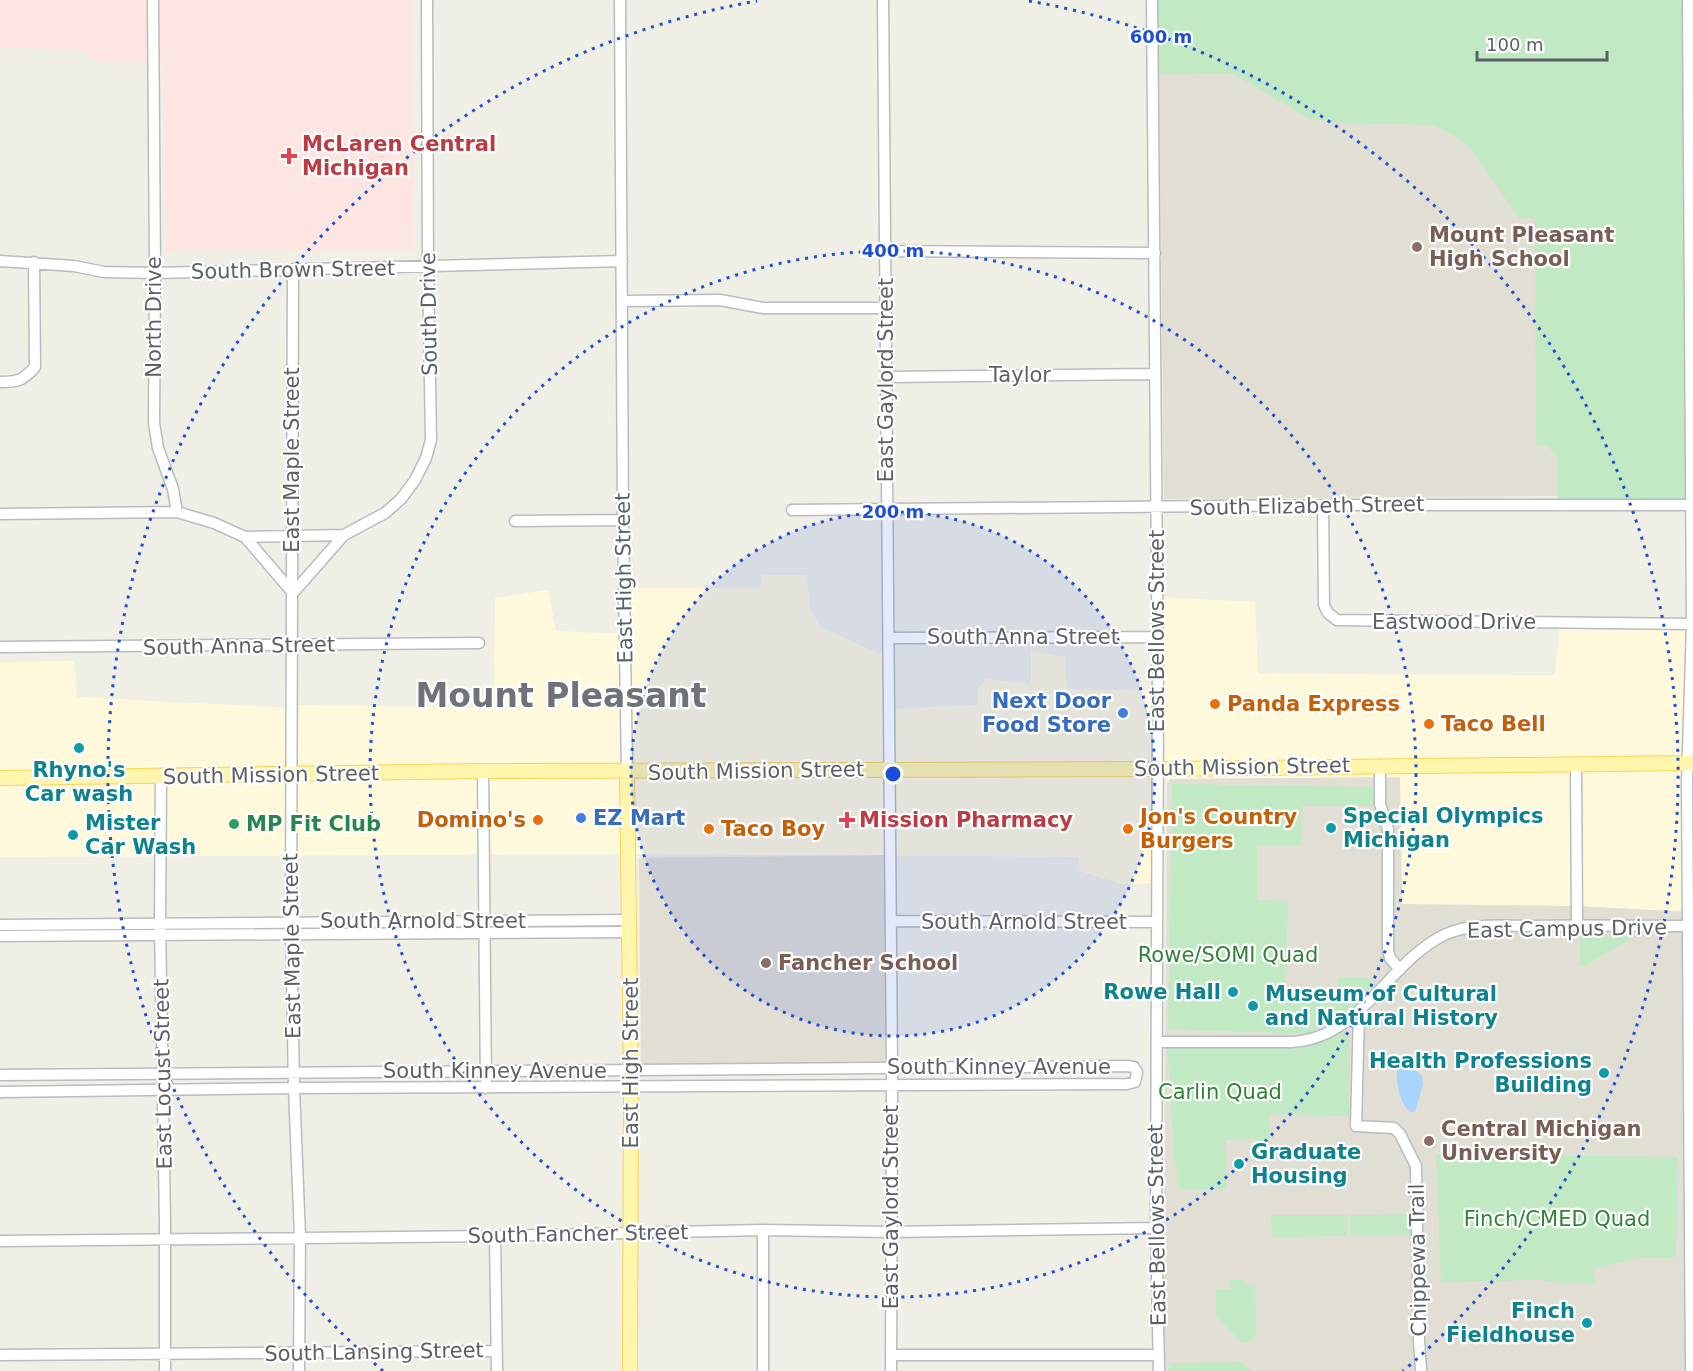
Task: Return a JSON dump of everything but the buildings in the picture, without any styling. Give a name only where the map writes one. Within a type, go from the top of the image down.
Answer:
[{"type":"main road","name":"South Mission Street","points":[[0,778],[483,771],[1158,769],[1690,763]]},
{"type":"main road","name":"East High Street","points":[[627,772],[631,1070],[630,1371]]},
{"type":"street","name":"North Drive","points":[[153,0],[154,423],[158,448],[173,489],[177,512]]},
{"type":"street","name":"South Drive","points":[[291,537],[344,535],[385,513],[401,499],[415,480],[426,458],[431,440],[427,0]]},
{"type":"street","name":"East High Street","points":[[620,0],[623,301],[622,520],[627,772]]},
{"type":"street","name":"East Gaylord Street","points":[[883,0],[892,1068],[891,1371]]},
{"type":"street","name":"East Bellows Street","points":[[1152,0],[1158,769],[1155,1228],[1159,1371]]},
{"type":"street","points":[[1688,0],[1692,624],[1690,763],[1691,1371]]},
{"type":"street","points":[[886,251],[1155,253]]},
{"type":"street","name":"South Brown Street","points":[[0,261],[74,266],[104,272],[155,273],[622,261]]},
{"type":"street","points":[[0,382],[16,382],[35,368],[34,262]]},
{"type":"street","name":"East Maple Street","points":[[293,269],[291,537],[293,593],[290,774],[294,1088],[300,1237],[299,1371]]},
{"type":"street","points":[[623,301],[720,300],[763,308],[886,308]]},
{"type":"street","name":"Taylor","points":[[887,376],[1154,374]]},
{"type":"street","name":"South Elizabeth Street","points":[[792,510],[1323,505],[1691,505]]},
{"type":"street","name":"Eastwood Drive","points":[[1323,505],[1324,605],[1328,613],[1337,620],[1692,624]]},
{"type":"street","points":[[0,514],[177,512],[214,523],[245,537],[291,537]]},
{"type":"street","points":[[515,521],[622,520]]},
{"type":"street","points":[[245,537],[293,593],[344,535]]},
{"type":"street","name":"South Anna Street","points":[[889,638],[1157,637]]},
{"type":"street","name":"South Anna Street","points":[[0,647],[479,643]]},
{"type":"street","points":[[1576,764],[1577,925]]},
{"type":"street","points":[[1380,765],[1380,804],[1388,829],[1388,951],[1390,958],[1400,970]]},
{"type":"street","points":[[483,771],[486,1088]]},
{"type":"street","name":"East Locust Street","points":[[161,777],[160,935],[164,1091],[165,1371]]},
{"type":"street","name":"South Arnold Street","points":[[0,936],[160,935],[484,921],[630,926]]},
{"type":"street","name":"South Arnold Street","points":[[891,921],[1157,922]]},
{"type":"street","name":"South Arnold Street","points":[[0,925],[160,923],[484,933],[630,926]]},
{"type":"street","name":"East Campus Drive","points":[[1156,1042],[1297,1042],[1312,1038],[1341,1026],[1359,1012],[1400,970],[1430,944],[1446,934],[1463,929],[1490,926],[1690,926]]},
{"type":"street","name":"Chippewa Trail","points":[[1359,1012],[1356,1126],[1394,1128],[1404,1142],[1417,1171],[1421,1371]]},
{"type":"street","name":"South Kinney Avenue","points":[[0,1074],[1127,1066],[1135,1068],[1137,1075],[1135,1082],[1127,1084],[294,1088],[0,1092]]},
{"type":"street","name":"South Fancher Street","points":[[0,1241],[165,1241],[763,1230],[890,1232],[1155,1228]]},
{"type":"street","points":[[763,1230],[763,1371]]},
{"type":"street","points":[[495,1236],[497,1371]]},
{"type":"street","name":"South Lansing Street","points":[[0,1355],[496,1351]]},
{"type":"street","points":[[891,1355],[1159,1355]]},
{"type":"shaded area","name":"McLaren Central Michigan","points":[[0,0],[411,0],[415,250],[165,252],[163,62],[99,62],[80,49],[0,48]]},
{"type":"shaded area","name":"Mount Pleasant High School","points":[[1158,0],[1672,0],[1676,495],[1164,499]]},
{"type":"shaded area","points":[[1693,544],[1693,912],[1572,906],[1402,904],[1400,777],[1160,780],[1157,883],[1121,884],[1080,871],[1078,857],[618,854],[0,857],[0,662],[74,661],[77,697],[290,708],[290,705],[494,708],[495,598],[548,590],[556,631],[625,634],[625,588],[760,588],[762,575],[807,575],[810,608],[821,627],[889,658],[889,709],[978,705],[978,688],[987,679],[1031,684],[1031,651],[1065,657],[1067,689],[1157,691],[1157,597],[1255,602],[1258,674],[1555,675],[1560,623],[1691,624]]},
{"type":"shaded area","name":"Central Michigan University","points":[[1400,777],[1402,904],[1572,906],[1693,912],[1693,1371],[1163,1371],[1167,784],[1170,779]]},
{"type":"shaded area","name":"Fancher School","points":[[890,855],[892,1068],[641,1070],[639,858]]},
{"type":"green space","points":[[1151,0],[1688,0],[1691,505],[1558,505],[1557,458],[1549,447],[1536,444],[1535,218],[1519,218],[1471,149],[1455,136],[1433,125],[1347,123],[1310,119],[1232,73],[1151,74]]},
{"type":"green space","name":"Rowe/SOMI Quad","points":[[1172,784],[1373,787],[1374,806],[1302,806],[1302,845],[1257,845],[1257,900],[1288,901],[1285,995],[1319,1003],[1336,1003],[1338,978],[1368,978],[1376,985],[1352,1013],[1345,1012],[1309,1034],[1168,1029]]},
{"type":"green space","points":[[1580,934],[1630,937],[1631,939],[1582,967],[1580,965]]},
{"type":"green space","name":"Carlin Quad","points":[[1346,1031],[1350,1037],[1349,1116],[1269,1114],[1269,1143],[1255,1156],[1255,1138],[1226,1140],[1226,1189],[1179,1189],[1174,1153],[1167,1042],[1280,1042]]},
{"type":"green space","name":"Finch/CMED Quad","points":[[1436,1154],[1678,1157],[1676,1257],[1641,1257],[1594,1269],[1595,1283],[1539,1280],[1441,1282]]},
{"type":"green space","points":[[1412,1214],[1412,1235],[1351,1235],[1350,1215]]},
{"type":"green space","points":[[1271,1215],[1347,1215],[1347,1236],[1272,1237]]},
{"type":"green space","points":[[1230,1280],[1244,1280],[1245,1285],[1255,1285],[1256,1335],[1248,1342],[1242,1343],[1216,1317],[1216,1289],[1230,1289]]},
{"type":"green space","points":[[1240,1362],[1252,1371],[1170,1371],[1170,1363]]},
{"type":"water","points":[[1402,1059],[1409,1060],[1409,1065],[1422,1076],[1423,1084],[1415,1112],[1410,1112],[1406,1107],[1398,1088],[1397,1068],[1398,1062]]},
{"type":"place","name":"McLaren Central Michigan","points":[[289,156]]},
{"type":"place","name":"Mount Pleasant High School","points":[[1417,247]]},
{"type":"place","name":"Panda Express","points":[[1215,704]]},
{"type":"place","name":"Next Door Food Store","points":[[1123,713]]},
{"type":"place","name":"Taco Bell","points":[[1429,724]]},
{"type":"place","name":"Rhyno's Car wash","points":[[79,748]]},
{"type":"place","name":"EZ Mart","points":[[581,818]]},
{"type":"place","name":"Domino's","points":[[538,820]]},
{"type":"place","name":"Mission Pharmacy","points":[[847,820]]},
{"type":"place","name":"MP Fit Club","points":[[234,824]]},
{"type":"place","name":"Special Olympics Michigan","points":[[1331,828]]},
{"type":"place","name":"Taco Boy","points":[[709,829]]},
{"type":"place","name":"Jon's Country Burgers","points":[[1128,829]]},
{"type":"place","name":"Mister Car Wash","points":[[73,835]]},
{"type":"place","name":"Fancher School","points":[[766,963]]},
{"type":"place","name":"Rowe Hall","points":[[1233,992]]},
{"type":"place","name":"Museum of Cultural and Natural History","points":[[1253,1006]]},
{"type":"place","name":"Health Professions Building","points":[[1604,1073]]},
{"type":"place","name":"Central Michigan University","points":[[1429,1141]]},
{"type":"place","name":"Graduate Housing","points":[[1239,1164]]},
{"type":"place","name":"Finch Fieldhouse","points":[[1587,1323]]},
{"type":"district","name":"Mount Pleasant","points":[[561,695]]}]
